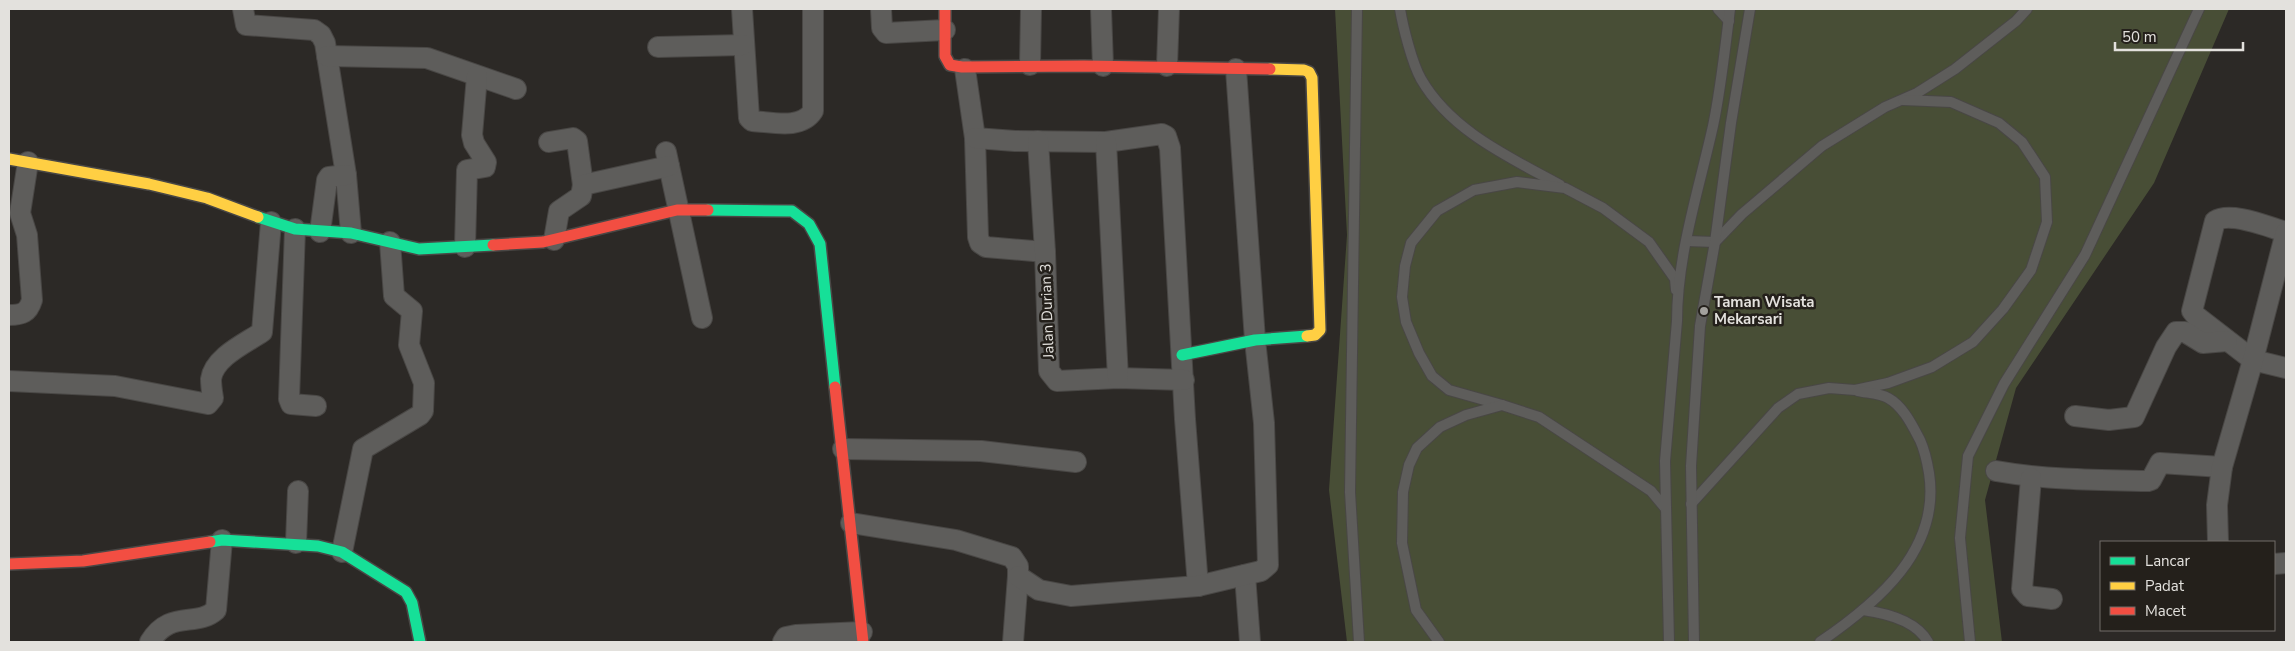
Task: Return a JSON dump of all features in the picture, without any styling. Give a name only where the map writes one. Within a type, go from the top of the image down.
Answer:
[{"type":"street","points":[[243,9],[246,25],[314,30],[321,35],[325,43],[346,175],[351,233]]},
{"type":"street","points":[[742,9],[749,118],[752,121],[799,123],[813,111],[813,9]]},
{"type":"street","points":[[881,9],[882,28],[886,33],[945,30]]},
{"type":"street","points":[[945,9],[945,56],[950,65],[965,69],[1030,65],[1167,66],[1304,70],[1309,72],[1312,78],[1320,330],[1315,335],[1255,340],[1182,355]]},
{"type":"street","points":[[1030,65],[1031,9]]},
{"type":"street","points":[[1101,9],[1103,66]]},
{"type":"street","points":[[1167,66],[1169,9]]},
{"type":"street","points":[[658,47],[743,45]]},
{"type":"street","points":[[327,56],[427,58],[516,89]]},
{"type":"street","points":[[1018,576],[1039,590],[1071,596],[1198,586],[1264,570],[1268,562],[1264,423],[1255,340],[1236,68]]},
{"type":"street","points":[[965,69],[975,138],[978,237],[980,243],[986,246],[1045,252]]},
{"type":"street","points":[[465,247],[467,170],[485,167],[486,162],[474,143],[472,135],[477,76]]},
{"type":"street","points":[[975,138],[1106,142],[1162,134],[1168,141],[1185,419],[1198,586]]},
{"type":"street","points":[[549,142],[573,138],[577,141],[583,185],[581,196],[559,211],[554,240]]},
{"type":"street","name":"Jalan Durian 3","points":[[1038,141],[1050,371],[1052,377],[1057,382],[1118,378],[1184,380]]},
{"type":"street","points":[[1106,142],[1118,378]]},
{"type":"street","points":[[583,185],[668,159],[677,210],[691,258],[702,318]]},
{"type":"street","points":[[9,315],[21,315],[29,310],[32,300],[27,236],[20,213],[18,160],[149,184],[207,198],[270,222],[295,229],[351,233],[419,249],[554,240],[677,210],[792,211],[809,224],[820,244],[863,637],[796,635],[786,637],[783,642]]},
{"type":"street","points":[[320,232],[327,180],[329,177],[346,175]]},
{"type":"street","points":[[2218,541],[2218,505],[2222,467],[2253,360],[2286,232],[2233,218],[2218,219],[2212,225],[2208,253],[2198,283],[2192,311],[2253,360],[2286,368]]},
{"type":"street","points":[[9,381],[115,386],[208,404],[213,398],[211,378],[217,366],[226,357],[262,332],[270,222]]},
{"type":"street","points":[[295,229],[289,399],[291,404],[297,406],[316,406]]},
{"type":"street","points":[[342,552],[363,449],[420,415],[423,410],[424,383],[409,345],[412,310],[394,296],[390,242]]},
{"type":"street","points":[[2075,416],[2109,420],[2134,417],[2166,347],[2176,332],[2185,332],[2203,343],[2227,341]]},
{"type":"street","points":[[843,449],[980,451],[1076,462]]},
{"type":"street","points":[[1996,471],[2031,478],[2050,476],[2148,481],[2151,480],[2158,465],[2162,463],[2222,467]]},
{"type":"street","points":[[2031,478],[2022,589],[2028,596],[2052,599]]},
{"type":"street","points":[[296,543],[298,490]]},
{"type":"street","points":[[851,523],[928,534],[1012,557],[1016,561],[1018,576],[1013,642]]},
{"type":"street","points":[[9,564],[83,561],[222,540],[296,543],[318,546],[342,552],[406,592],[412,603],[420,642]]},
{"type":"street","points":[[150,642],[154,636],[173,621],[209,616],[216,610],[222,540]]},
{"type":"street","points":[[1245,574],[1250,642]]},
{"type":"lane","points":[[1357,9],[1350,492],[1359,642]]},
{"type":"lane","points":[[1400,9],[1402,24],[1420,78],[1445,112],[1492,148],[1603,208],[1649,242],[1675,279],[1677,321],[1665,461],[1669,642]]},
{"type":"lane","points":[[1718,9],[1728,21]]},
{"type":"lane","points":[[1677,299],[1687,241],[1713,123],[1730,9]]},
{"type":"lane","points":[[1694,642],[1691,466],[1700,326],[1715,242],[1731,123],[1750,9]]},
{"type":"lane","points":[[1687,241],[1715,242],[1742,214],[1822,146],[1885,107],[1917,94],[1955,69],[2016,21],[2027,9]]},
{"type":"lane","points":[[1970,642],[1960,538],[1968,456],[2004,384],[2086,255],[2198,9]]},
{"type":"lane","points":[[1854,390],[1888,383],[1932,367],[1973,342],[2003,309],[2031,270],[2047,222],[2045,177],[2022,142],[1999,123],[1951,102],[1903,100]]},
{"type":"lane","points":[[1565,188],[1517,182],[1474,190],[1437,211],[1411,243],[1405,266],[1402,296],[1406,322],[1419,354],[1432,376],[1449,390],[1539,417],[1651,491],[1666,509]]},
{"type":"lane","points":[[1691,504],[1778,408],[1798,394],[1829,388],[1854,390],[1888,398],[1908,418],[1926,452],[1931,486],[1929,520],[1900,574],[1863,610],[1820,642]]},
{"type":"lane","points":[[1439,642],[1416,610],[1402,544],[1404,492],[1409,465],[1417,448],[1440,427],[1466,415],[1502,405]]},
{"type":"lane","points":[[1863,610],[1888,614],[1908,624],[1928,642]]},
{"type":"green space","name":"Taman Wisata Mekarsari","points":[[1335,9],[2229,9],[2154,183],[2016,388],[1985,500],[2002,642],[1347,642],[1329,490],[1347,235]]},
{"type":"traffic: fast","points":[[708,210],[792,211],[809,224],[820,244],[835,387]]},
{"type":"traffic: fast","points":[[258,217],[295,229],[351,233],[419,249],[493,245]]},
{"type":"traffic: fast","points":[[1182,355],[1255,340],[1307,336]]},
{"type":"traffic: fast","points":[[210,542],[222,540],[318,546],[342,552],[406,592],[412,603],[420,642]]},
{"type":"traffic: slow","points":[[1270,69],[1304,70],[1309,72],[1312,78],[1320,330],[1315,335],[1307,336]]},
{"type":"traffic: slow","points":[[9,159],[149,184],[207,198],[258,217]]},
{"type":"traffic: jam","points":[[945,9],[945,56],[950,65],[962,67],[1084,66],[1270,69]]},
{"type":"traffic: jam","points":[[493,245],[543,242],[677,210],[708,210]]},
{"type":"traffic: jam","points":[[835,387],[863,642]]},
{"type":"traffic: jam","points":[[9,564],[83,561],[210,542]]},
{"type":"place","name":"Taman Wisata Mekarsari","points":[[1704,311]]}]
